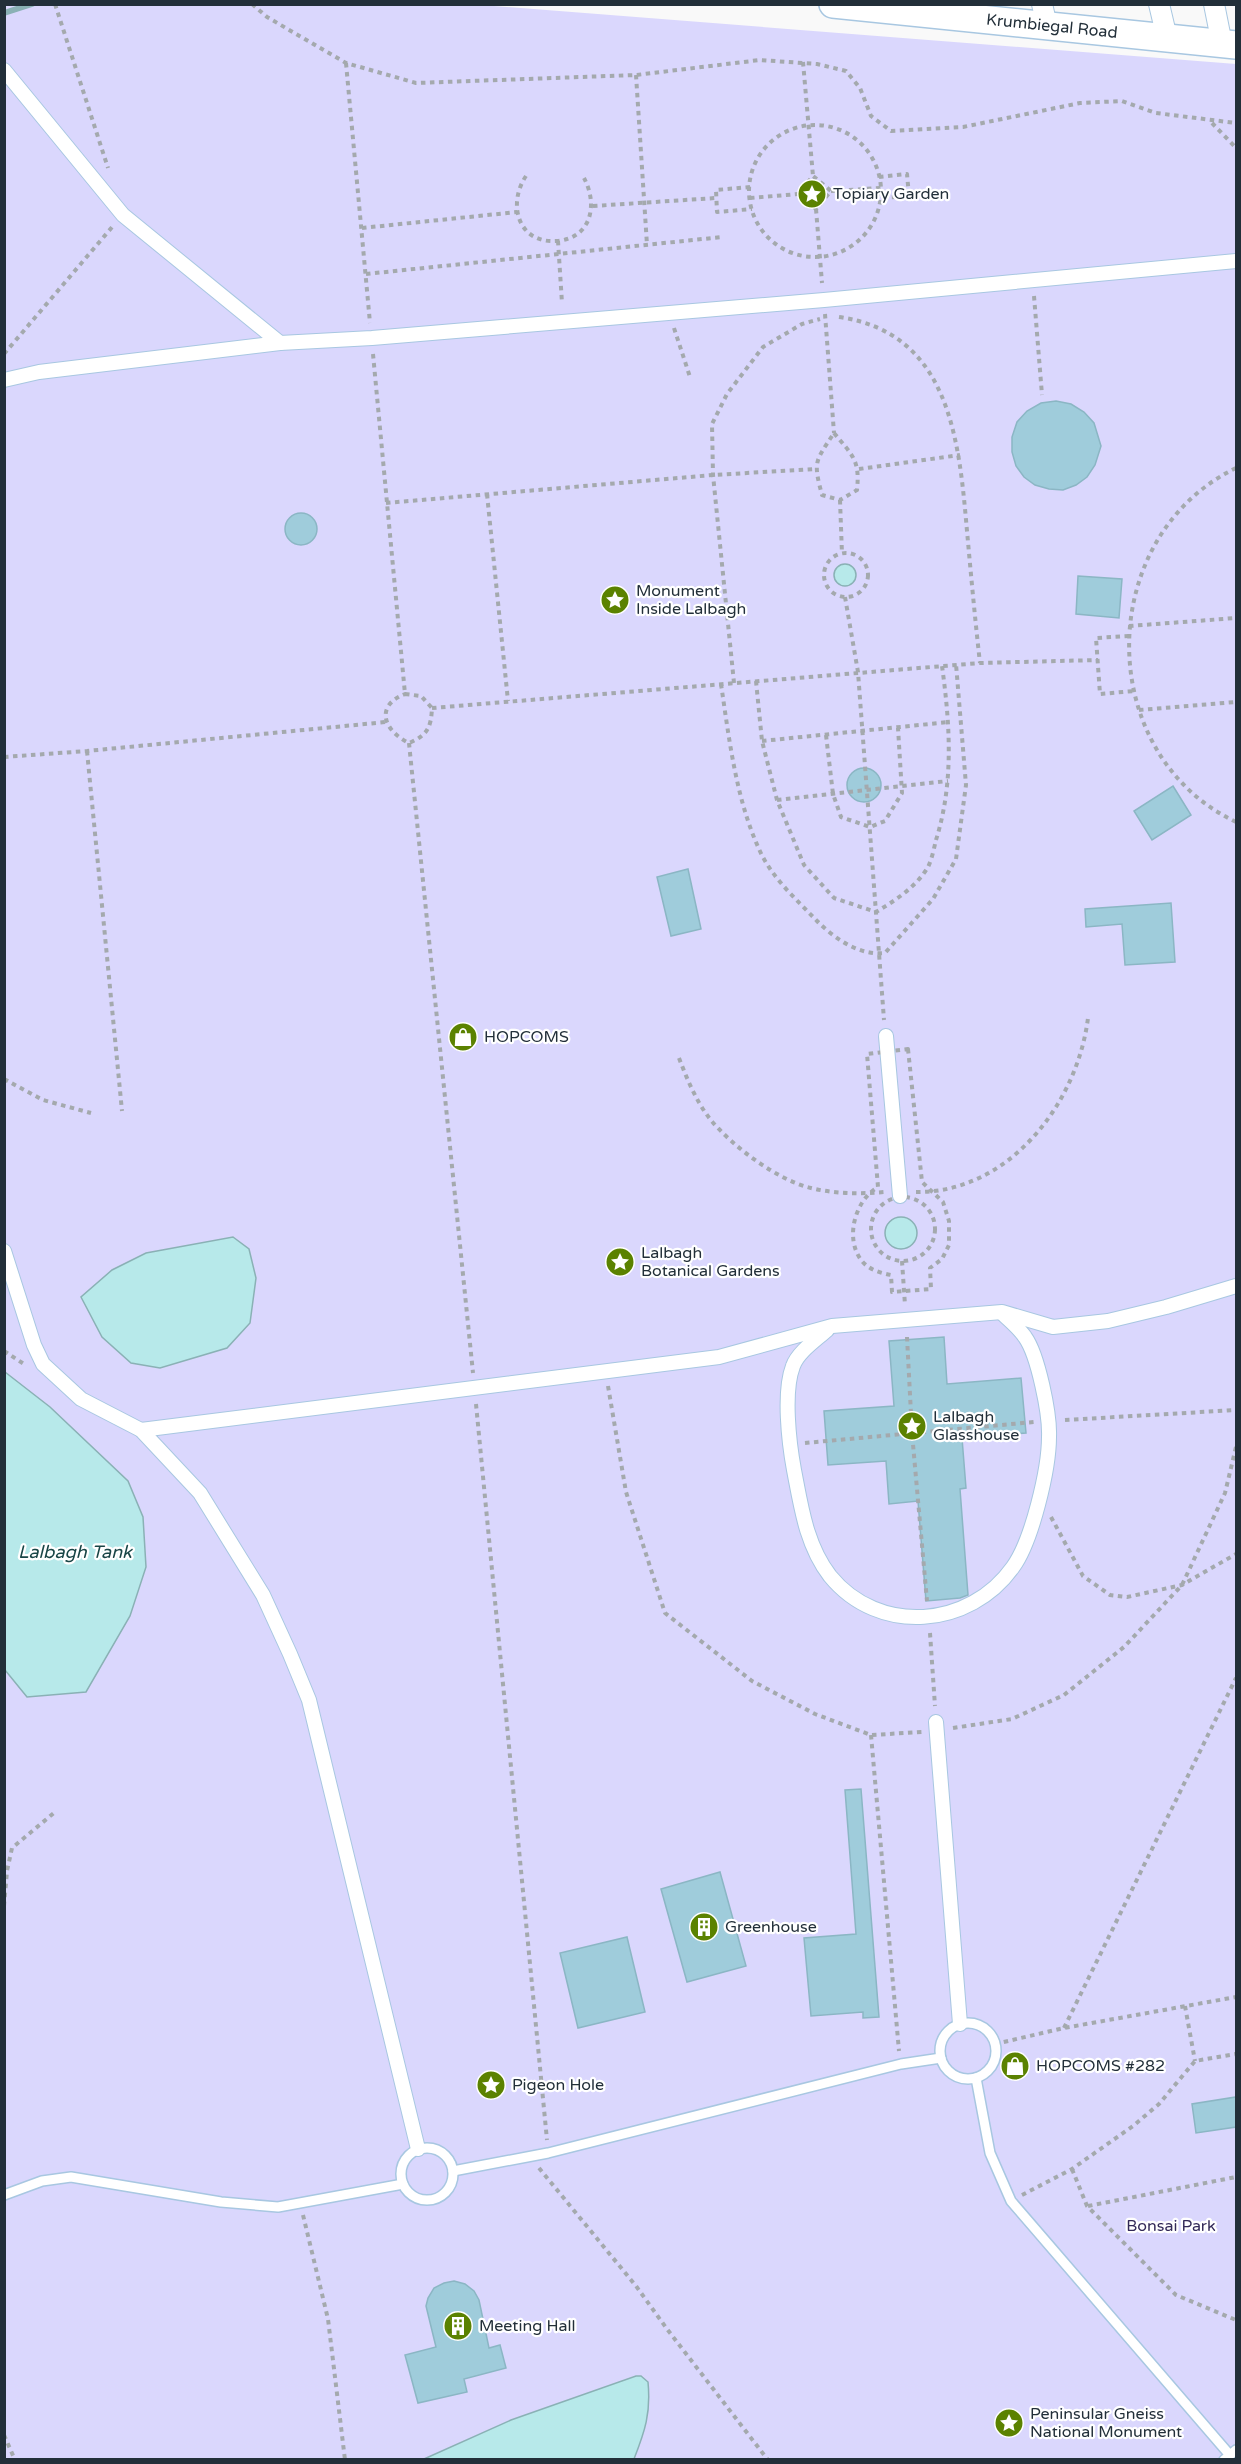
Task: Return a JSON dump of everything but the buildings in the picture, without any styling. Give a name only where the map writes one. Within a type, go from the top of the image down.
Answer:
[{"type":"main road","name":"Krumbiegal Road","points":[[845,5],[1045,15],[1167,38],[1229,45]]},
{"type":"street","points":[[1159,4],[1167,38]]},
{"type":"street","points":[[1214,4],[1229,45]]},
{"type":"street","points":[[4,70],[123,214],[280,343]]},
{"type":"street","points":[[4,380],[39,372],[280,343],[372,338],[824,300],[1236,261]]},
{"type":"street","points":[[886,1036],[900,1194]]},
{"type":"street","points":[[4,1251],[34,1345],[43,1364],[81,1399],[141,1430],[200,1493],[263,1595],[309,1700],[418,2149]]},
{"type":"street","points":[[141,1430],[718,1357],[832,1326],[1002,1312],[1053,1327],[1108,1321],[1236,1286]]},
{"type":"street","points":[[832,1326],[811,1343],[793,1365],[788,1399],[790,1445],[805,1525],[830,1576],[854,1598],[879,1612],[929,1619],[963,1607],[994,1588],[1013,1567],[1027,1544],[1040,1495],[1050,1438],[1038,1367],[1026,1337],[1002,1312]]},
{"type":"street","points":[[936,1722],[960,2024]]},
{"type":"lane","points":[[971,2023],[982,2026],[991,2034],[995,2044],[996,2055],[992,2065],[976,2078],[954,2075],[946,2068],[941,2058],[944,2037],[960,2024],[971,2023]]},
{"type":"lane","points":[[453,2171],[548,2153],[901,2064],[941,2058]]},
{"type":"lane","points":[[976,2078],[990,2153],[1011,2201],[1230,2455]]},
{"type":"lane","points":[[429,2148],[439,2151],[447,2158],[453,2171],[450,2187],[435,2199],[416,2198],[403,2184],[401,2174],[403,2164],[410,2154],[418,2149],[429,2148]]},
{"type":"lane","points":[[4,2195],[42,2181],[71,2177],[221,2202],[278,2207],[403,2184]]},
{"type":"path","points":[[252,4],[267,17],[346,63],[416,83],[636,75],[760,60],[803,62],[846,71],[860,88],[871,116],[891,131],[963,127],[1080,103],[1122,101],[1156,112],[1211,122],[1236,123]]},
{"type":"path","points":[[56,6],[109,171]]},
{"type":"path","points":[[803,62],[813,176],[831,191],[881,188]]},
{"type":"path","points":[[346,63],[405,694]]},
{"type":"path","points":[[636,75],[647,245]]},
{"type":"path","points":[[1211,122],[1236,148]]},
{"type":"path","points":[[808,126],[832,128],[854,138],[870,155],[881,188],[881,198],[874,220],[861,238],[842,252],[820,257],[801,255],[783,249],[764,232],[752,209],[750,198],[750,187],[756,162],[773,141],[796,128],[808,126]]},
{"type":"path","points":[[879,177],[907,174],[909,196],[881,198]]},
{"type":"path","points":[[526,176],[519,186],[516,199],[517,212],[528,231],[547,240],[558,241],[578,232],[586,224],[592,206],[590,190],[584,178]]},
{"type":"path","points":[[798,194],[813,176]]},
{"type":"path","points":[[750,187],[716,190],[717,212],[752,209]]},
{"type":"path","points":[[831,191],[816,209],[834,433],[852,454],[859,469],[857,490],[840,500],[822,495],[815,469],[817,458],[834,433]]},
{"type":"path","points":[[750,198],[798,194],[816,209]]},
{"type":"path","points":[[592,206],[716,198]]},
{"type":"path","points":[[362,228],[517,212]]},
{"type":"path","points":[[4,354],[123,214]]},
{"type":"path","points":[[366,274],[722,237]]},
{"type":"path","points":[[558,241],[562,303]]},
{"type":"path","points":[[1032,280],[1042,395]]},
{"type":"path","points":[[672,313],[679,346],[690,377]]},
{"type":"path","points":[[734,683],[713,475],[712,424],[733,386],[763,347],[802,324],[825,317],[841,318],[893,334],[922,360],[943,396],[960,455],[980,663]]},
{"type":"path","points":[[859,469],[960,455]]},
{"type":"path","points":[[1236,468],[1210,484],[1192,499],[1161,536],[1139,579],[1129,626],[1129,659],[1134,692],[1139,710],[1157,748],[1189,788],[1208,805],[1236,822]]},
{"type":"path","points":[[386,503],[713,475],[815,469]]},
{"type":"path","points":[[487,494],[508,701]]},
{"type":"path","points":[[840,500],[842,554]]},
{"type":"path","points":[[842,554],[856,556],[866,566],[868,573],[864,587],[853,596],[846,597],[833,592],[825,581],[826,567],[830,561],[842,554]]},
{"type":"path","points":[[846,597],[858,672],[886,1036]]},
{"type":"path","points":[[1129,626],[1236,618]]},
{"type":"path","points":[[1129,636],[1096,638],[1100,694],[1134,692]]},
{"type":"path","points":[[432,708],[956,664],[1098,660]]},
{"type":"path","points":[[721,684],[742,798],[759,850],[784,887],[825,929],[855,949],[885,953],[933,899],[956,859],[966,785],[956,664]]},
{"type":"path","points":[[756,681],[762,741],[777,800],[804,865],[834,898],[876,912],[904,895],[928,866],[942,822],[948,781],[950,722],[942,666]]},
{"type":"path","points":[[405,694],[421,696],[432,708],[431,725],[426,733],[409,743],[390,731],[386,722],[386,713],[390,703],[405,694]]},
{"type":"path","points":[[1139,710],[1236,702]]},
{"type":"path","points":[[4,757],[386,722]]},
{"type":"path","points":[[762,741],[950,722]]},
{"type":"path","points":[[826,735],[833,794],[841,817],[870,827],[885,821],[902,793],[898,728]]},
{"type":"path","points":[[409,743],[548,2153]]},
{"type":"path","points":[[87,751],[122,1111]]},
{"type":"path","points":[[777,800],[948,781]]},
{"type":"path","points":[[680,1058],[686,1078],[710,1119],[729,1139],[769,1168],[809,1188],[831,1192],[900,1194],[933,1192],[969,1183],[992,1172],[1028,1145],[1055,1107],[1077,1066],[1088,1018]]},
{"type":"path","points":[[4,1078],[43,1100],[91,1113]]},
{"type":"path","points":[[900,1194],[920,1201],[928,1208],[935,1228],[929,1248],[921,1255],[902,1261],[888,1258],[877,1249],[871,1236],[870,1222],[876,1209],[887,1200],[900,1194]]},
{"type":"path","points":[[902,1261],[912,1433],[936,1722]]},
{"type":"path","points":[[790,1445],[1048,1421],[1236,1410]]},
{"type":"path","points":[[1040,1495],[1083,1576],[1110,1595],[1127,1597],[1182,1585],[1236,1554]]},
{"type":"path","points":[[1064,2028],[1236,1678]]},
{"type":"path","points":[[871,1735],[901,2064]]},
{"type":"path","points":[[4,1906],[7,1871],[12,1848],[55,1812]]},
{"type":"path","points":[[4,1959],[4,1968]]},
{"type":"path","points":[[995,2044],[1064,2028],[1236,1996]]},
{"type":"path","points":[[1185,2006],[1195,2061]]},
{"type":"path","points":[[1011,2201],[1072,2169],[1133,2126],[1159,2104],[1195,2061],[1236,2054]]},
{"type":"path","points":[[529,2156],[636,2286],[667,2330],[768,2460]]},
{"type":"path","points":[[1072,2169],[1087,2206],[1176,2295],[1236,2320]]},
{"type":"path","points":[[1087,2206],[1236,2177]]},
{"type":"path","points":[[300,2203],[328,2319],[345,2460]]},
{"type":"path","points":[[4,2435],[15,2460]]},
{"type":"green space","name":"Lalbagh Botanical Gardens","points":[[4,5],[481,5],[1236,64],[1236,2459],[5,2459]]},
{"type":"water","points":[[841,564],[849,564],[856,571],[856,579],[849,586],[841,586],[834,579],[834,571]]},
{"type":"water","points":[[901,1217],[912,1222],[917,1233],[912,1244],[901,1249],[890,1244],[885,1233],[890,1222]]},
{"type":"water","points":[[233,1237],[249,1249],[256,1278],[250,1323],[227,1348],[160,1368],[131,1363],[102,1337],[81,1297],[112,1270],[146,1253]]},
{"type":"water","name":"Lalbagh Tank","points":[[5,1372],[50,1407],[128,1481],[143,1517],[146,1567],[130,1616],[86,1692],[27,1697],[5,1670]]},
{"type":"water","points":[[641,2376],[648,2382],[649,2403],[644,2431],[634,2459],[424,2459],[511,2420]]},
{"type":"waterway","points":[[4,13],[32,4]]},
{"type":"place","name":"Topiary Garden","points":[[812,194]]},
{"type":"place","name":"Monument Inside Lalbagh","points":[[615,600]]},
{"type":"place","name":"HOPCOMS","points":[[463,1037]]},
{"type":"place","name":"Lalbagh Botanical Gardens","points":[[620,1262]]},
{"type":"place","name":"Lalbagh Glasshouse","points":[[912,1426]]},
{"type":"place","name":"Greenhouse","points":[[704,1927]]},
{"type":"place","name":"HOPCOMS #282","points":[[1015,2066]]},
{"type":"place","name":"Pigeon Hole","points":[[491,2085]]},
{"type":"place","name":"Meeting Hall","points":[[458,2326]]},
{"type":"place","name":"Peninsular Gneiss National Monument","points":[[1009,2423]]},
{"type":"park label","name":"Bonsai Park","points":[[1171,2226]]}]
